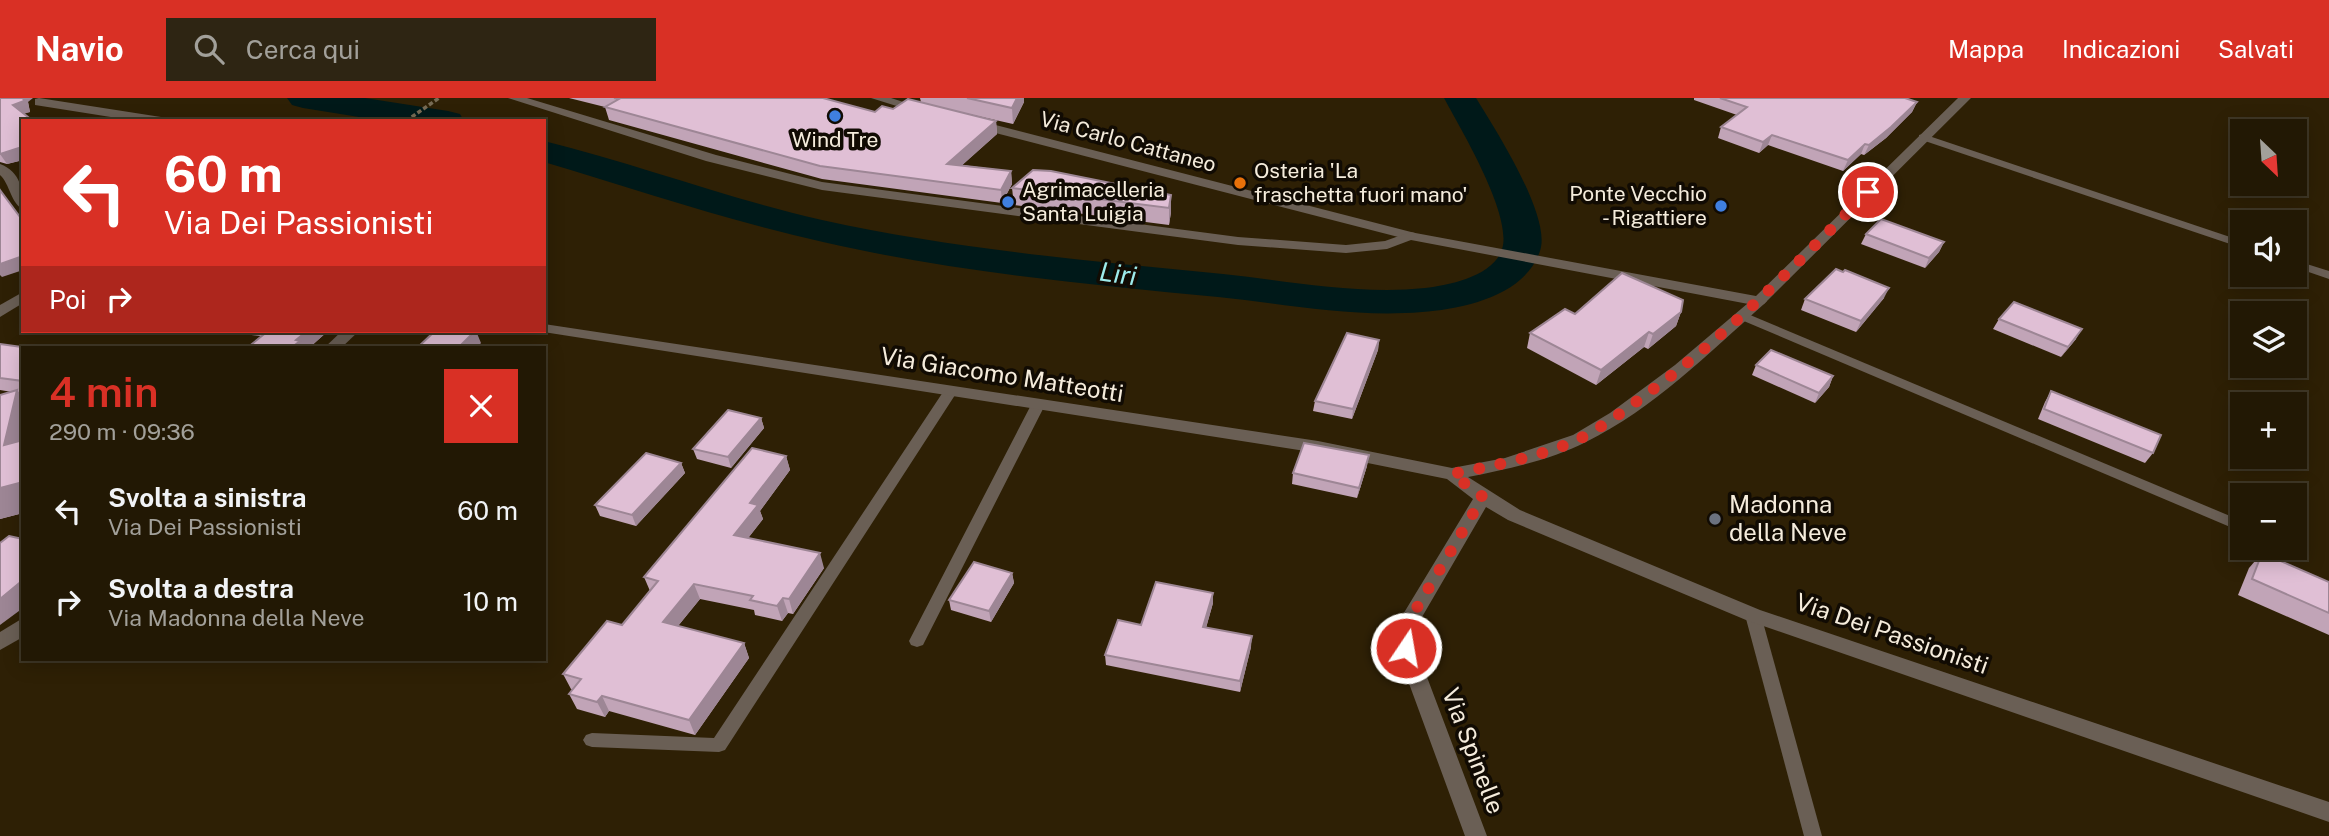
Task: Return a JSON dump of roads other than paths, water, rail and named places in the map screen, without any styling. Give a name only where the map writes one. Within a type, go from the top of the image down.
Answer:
[{"type":"street","points":[[514,98],[711,158],[822,186],[1238,241],[1346,250],[1387,245],[1409,236]]},
{"type":"street","points":[[877,98],[942,115]]},
{"type":"street","points":[[1452,474],[1507,463],[1579,439],[1616,417],[1681,369],[1759,302],[1965,98]]},
{"type":"street","points":[[39,102],[148,119]]},
{"type":"street","name":"Via Carlo Cattaneo","points":[[969,122],[1409,236],[1759,302]]},
{"type":"street","points":[[0,168],[12,179],[21,200]]},
{"type":"street","points":[[0,312],[21,297]]},
{"type":"street","name":"Via Giacomo Matteotti","points":[[546,329],[1318,447],[1452,474]]},
{"type":"street","points":[[334,346],[349,333]]},
{"type":"street","name":"Via Dei Passionisti","points":[[1452,474],[1514,515],[1753,615],[2329,812]]},
{"type":"street","name":"Via Spinelle","points":[[1476,836],[1406,648],[1412,616],[1483,497]]},
{"type":"street","points":[[0,642],[21,627]]},
{"type":"lane","points":[[1923,137],[2230,241]]},
{"type":"lane","points":[[2307,267],[2329,275]]},
{"type":"lane","points":[[1743,316],[2230,522]]},
{"type":"lane","points":[[592,740],[719,745],[950,392]]},
{"type":"lane","points":[[917,641],[1038,405]]},
{"type":"lane","points":[[1753,615],[1813,836]]},
{"type":"waterway","name":"Liri","points":[[303,98],[435,119]]},
{"type":"waterway","name":"Liri","points":[[546,152],[788,223],[924,250],[1027,265],[1342,299],[1424,300],[1451,296],[1482,286],[1511,267],[1522,249],[1523,235],[1511,195],[1460,98]]},
{"type":"place","name":"Wind Tre","points":[[835,116]]},
{"type":"place","name":"Osteria 'La fraschetta fuori mano'","points":[[1240,183]]},
{"type":"place","name":"Agrimacelleria Santa Luigia","points":[[1008,202]]},
{"type":"place","name":"Ponte Vecchio - Rigattiere","points":[[1721,206]]},
{"type":"place","name":"Madonna della Neve","points":[[1715,519]]}]
